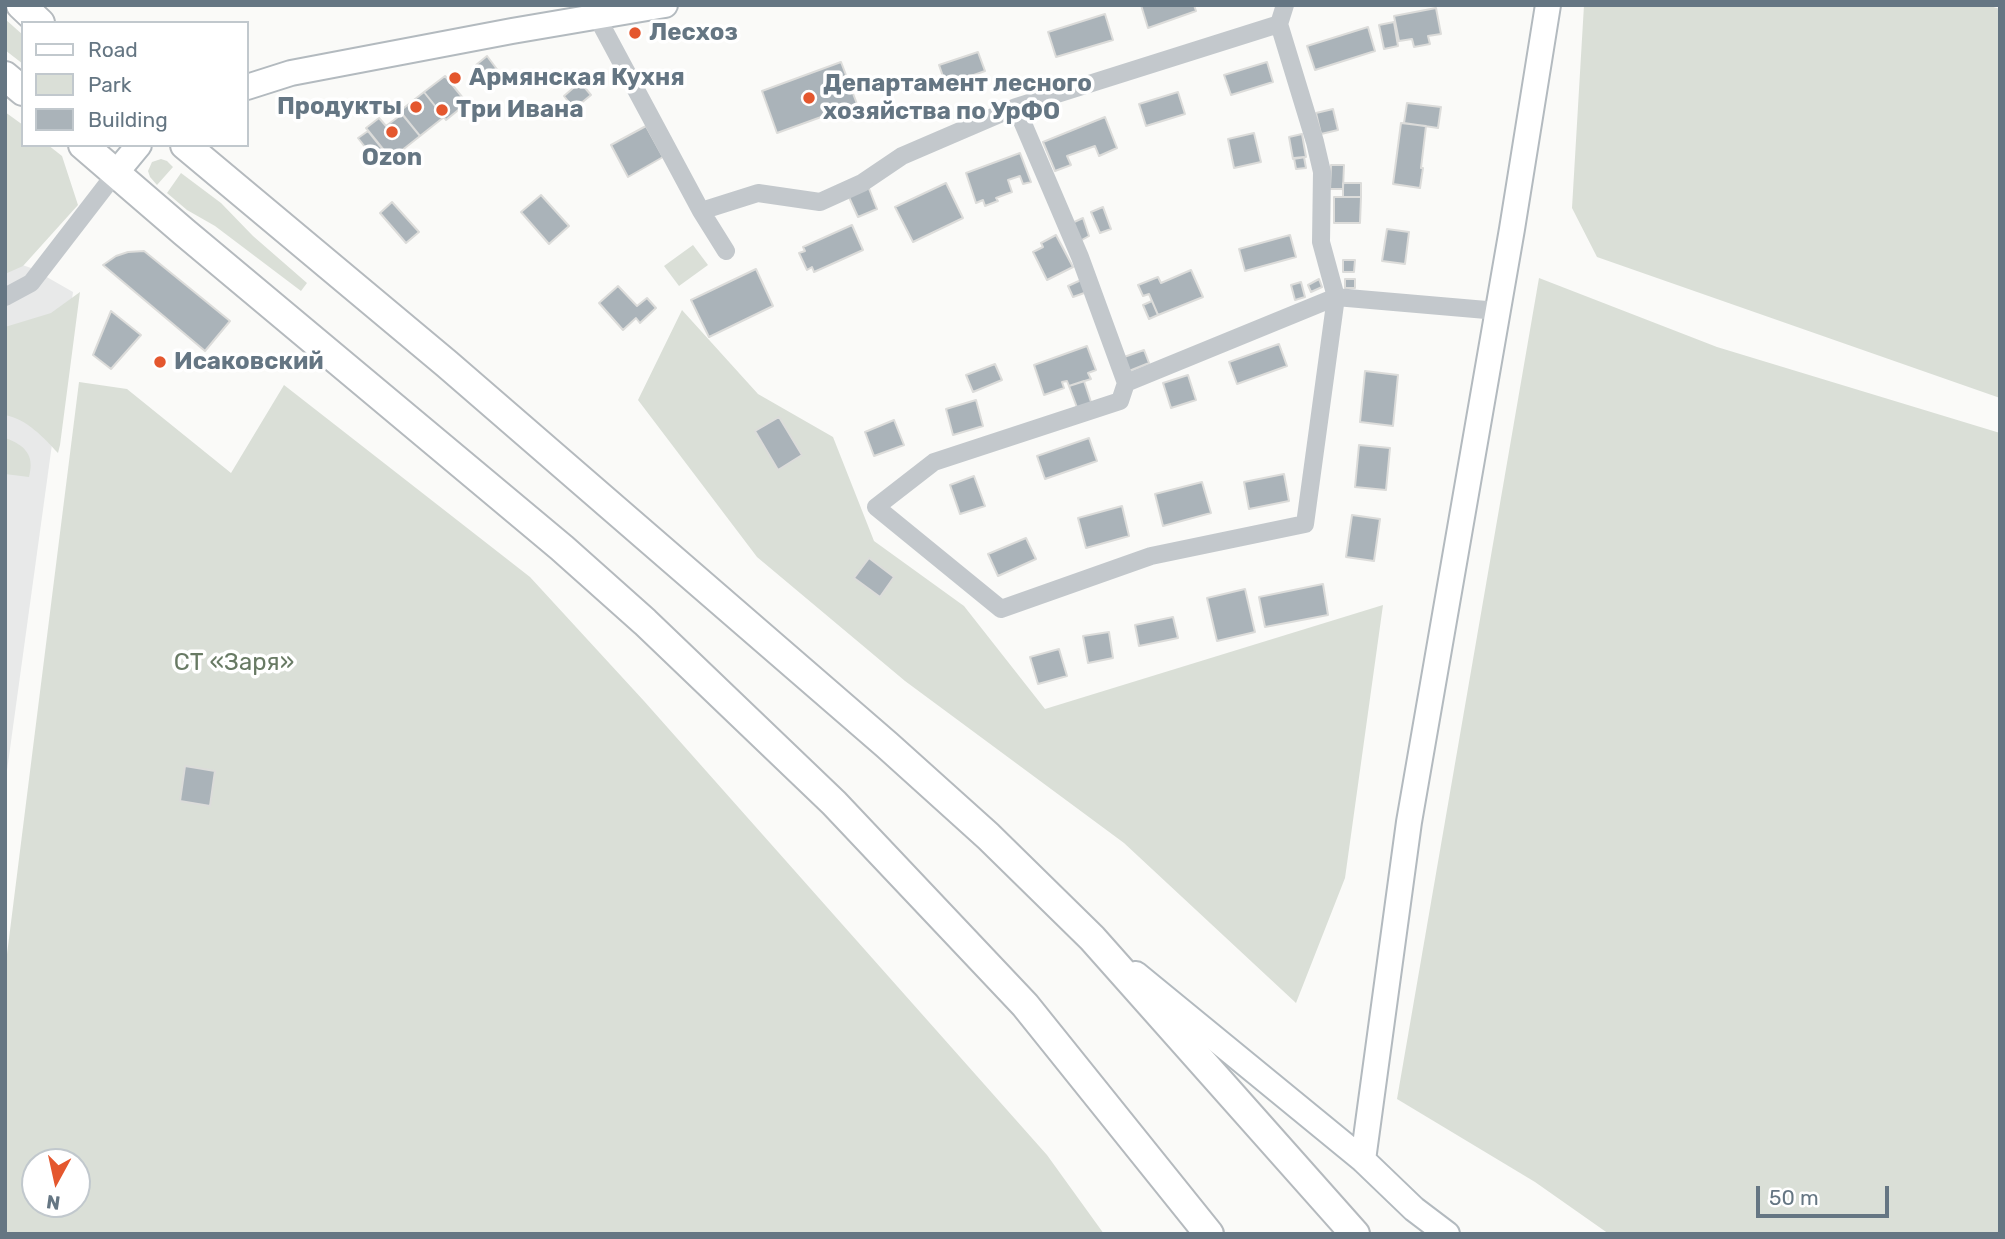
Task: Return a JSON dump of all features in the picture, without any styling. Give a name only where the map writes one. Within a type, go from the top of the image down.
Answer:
[{"type":"main road","points":[[21,5],[38,21]]},
{"type":"main road","points":[[5,76],[21,89]]},
{"type":"main road","points":[[85,147],[562,548],[645,622],[834,803],[1025,1005],[1209,1234]]},
{"type":"main road","points":[[187,147],[447,364],[887,745],[988,836],[1092,938],[1355,1234]]},
{"type":"street","points":[[248,87],[291,73],[666,5]]},
{"type":"street","points":[[1016,107],[1080,257],[1126,383],[1120,401],[934,462],[876,507],[1001,609],[1151,556],[1305,524],[1336,297],[1321,242],[1322,172],[1279,24],[1285,5]]},
{"type":"street","points":[[1363,1160],[1409,822],[1548,5]]},
{"type":"street","points":[[597,18],[701,211],[726,251]]},
{"type":"street","points":[[701,211],[758,193],[820,202],[862,183],[902,156],[1016,107],[1279,24]]},
{"type":"street","points":[[5,297],[30,283],[137,147]]},
{"type":"street","points":[[1126,383],[1336,297],[1498,311]]},
{"type":"street","points":[[1092,938],[1363,1160],[1414,1209],[1447,1234]]},
{"type":"shaded area","points":[[5,259],[31,268],[73,292],[5,785]]},
{"type":"green space","points":[[1584,5],[1987,5],[2000,9],[2000,398],[1597,257],[1572,208]]},
{"type":"green space","points":[[5,19],[21,33],[21,62],[5,50]]},
{"type":"green space","points":[[5,112],[21,124],[21,147],[51,147],[62,156],[78,205],[23,266],[5,274]]},
{"type":"green space","points":[[161,159],[173,167],[157,185],[148,171],[152,162]]},
{"type":"green space","points":[[181,173],[221,203],[253,236],[307,283],[301,291],[167,193]]},
{"type":"green space","points":[[693,245],[708,265],[679,286],[664,266]]},
{"type":"green space","points":[[1539,278],[1717,347],[2000,433],[2000,1234],[1609,1234],[1535,1182],[1397,1099]]},
{"type":"green space","points":[[80,292],[58,453],[28,425],[5,415],[5,327],[51,313]]},
{"type":"green space","points":[[682,310],[758,394],[833,437],[874,541],[964,606],[1045,709],[1383,605],[1345,878],[1296,1003],[1124,843],[905,681],[757,557],[638,400]]},
{"type":"green space","name":"СТ «Заря»","points":[[79,382],[127,389],[231,473],[284,385],[530,577],[644,701],[1047,1155],[1104,1234],[5,1234],[5,970]]},
{"type":"green space","points":[[5,438],[27,452],[31,463],[29,477],[5,474]]},
{"type":"building","points":[[1141,5],[1194,5],[1196,11],[1148,28]]},
{"type":"building","points":[[1436,8],[1441,34],[1428,36],[1430,44],[1414,47],[1412,39],[1399,41],[1394,16]]},
{"type":"building","points":[[1105,14],[1113,40],[1056,57],[1048,32]]},
{"type":"building","points":[[1394,22],[1398,46],[1384,49],[1379,25]]},
{"type":"building","points":[[1368,27],[1375,51],[1315,70],[1307,46]]},
{"type":"building","points":[[978,52],[985,71],[946,85],[939,65]]},
{"type":"building","points":[[487,56],[502,76],[490,84],[476,65]]},
{"type":"building","name":"Департамент лесного хозяйства по УрФО","points":[[841,62],[857,104],[777,133],[762,91]]},
{"type":"building","points":[[1267,62],[1273,82],[1231,95],[1224,75]]},
{"type":"building","points":[[445,76],[467,103],[446,120],[424,92]]},
{"type":"building","points":[[580,82],[591,95],[574,109],[564,96]]},
{"type":"building","points":[[424,92],[444,117],[420,136],[400,111]]},
{"type":"building","points":[[1178,92],[1185,114],[1146,126],[1139,104]]},
{"type":"building","points":[[1407,103],[1441,107],[1438,128],[1404,123]]},
{"type":"building","points":[[1333,109],[1338,130],[1321,134],[1316,113]]},
{"type":"building","points":[[402,114],[420,136],[391,159],[366,128],[379,118],[386,126]]},
{"type":"building","points":[[1105,117],[1117,148],[1099,156],[1095,146],[1067,156],[1071,165],[1055,171],[1043,142]]},
{"type":"building","points":[[1401,123],[1426,126],[1420,188],[1393,184]]},
{"type":"building","points":[[646,126],[663,157],[628,177],[611,145]]},
{"type":"building","points":[[368,131],[389,157],[379,165],[358,138]]},
{"type":"building","points":[[1254,133],[1261,162],[1234,168],[1228,139]]},
{"type":"building","points":[[1302,134],[1306,157],[1293,159],[1289,137]]},
{"type":"building","points":[[1020,153],[1031,182],[1023,184],[1020,176],[1008,180],[1012,192],[985,206],[983,200],[976,203],[966,173]]},
{"type":"building","points":[[1304,157],[1306,168],[1296,169],[1294,158]]},
{"type":"building","points":[[1331,165],[1344,165],[1343,189],[1330,189]]},
{"type":"building","points":[[946,183],[963,218],[913,242],[895,207]]},
{"type":"building","points":[[1343,183],[1361,183],[1361,197],[1343,197]]},
{"type":"building","points":[[868,186],[877,209],[858,217],[848,195]]},
{"type":"building","points":[[541,195],[569,226],[549,244],[521,212]]},
{"type":"building","points":[[1334,197],[1361,197],[1360,223],[1334,223]]},
{"type":"building","points":[[392,202],[419,232],[406,243],[380,213]]},
{"type":"building","points":[[1103,207],[1111,229],[1100,233],[1091,212]]},
{"type":"building","points":[[1083,218],[1089,236],[1080,241],[1072,223]]},
{"type":"building","points":[[852,225],[863,250],[814,272],[812,267],[807,270],[799,253],[805,251],[803,247]]},
{"type":"building","points":[[1387,229],[1409,232],[1405,264],[1382,261]]},
{"type":"building","points":[[1056,235],[1073,267],[1047,280],[1033,252],[1043,247],[1041,243]]},
{"type":"building","points":[[1290,235],[1296,257],[1245,271],[1239,249]]},
{"type":"building","points":[[144,251],[230,321],[205,351],[103,265],[116,256]]},
{"type":"building","points":[[1343,260],[1355,260],[1354,272],[1343,272]]},
{"type":"building","points":[[756,269],[773,306],[709,337],[691,300]]},
{"type":"building","points":[[1191,270],[1203,297],[1158,315],[1149,294],[1143,296],[1138,285],[1158,277],[1161,283]]},
{"type":"building","points":[[1319,279],[1322,287],[1311,292],[1308,285]]},
{"type":"building","points":[[1345,279],[1355,279],[1355,288],[1345,288]]},
{"type":"building","points":[[1081,280],[1087,292],[1073,297],[1068,286]]},
{"type":"building","points":[[1301,282],[1305,297],[1295,300],[1291,285]]},
{"type":"building","points":[[618,286],[637,306],[647,298],[656,308],[640,323],[636,318],[623,330],[599,303]]},
{"type":"building","points":[[1152,301],[1158,315],[1149,319],[1143,305]]},
{"type":"building","points":[[111,311],[141,335],[111,369],[93,355]]},
{"type":"building","points":[[1279,344],[1287,366],[1237,384],[1229,362]]},
{"type":"building","points":[[1087,346],[1096,370],[1088,373],[1091,379],[1069,386],[1067,381],[1062,382],[1064,388],[1044,395],[1034,365]]},
{"type":"building","points":[[1144,350],[1149,363],[1129,371],[1124,357]]},
{"type":"building","points":[[995,364],[1002,380],[973,392],[966,375]]},
{"type":"building","points":[[1365,371],[1398,375],[1393,426],[1360,422]]},
{"type":"building","points":[[1188,375],[1196,400],[1171,408],[1163,383]]},
{"type":"building","points":[[1084,381],[1092,405],[1078,410],[1069,386]]},
{"type":"building","points":[[976,400],[983,426],[953,435],[946,409]]},
{"type":"building","points":[[779,417],[802,455],[778,470],[755,431]]},
{"type":"building","points":[[894,420],[904,445],[874,456],[865,432]]},
{"type":"building","points":[[1089,438],[1097,461],[1045,479],[1037,456]]},
{"type":"building","points":[[1359,445],[1390,448],[1386,490],[1355,487]]},
{"type":"building","points":[[1284,474],[1289,501],[1249,509],[1244,482]]},
{"type":"building","points":[[974,476],[985,506],[960,514],[950,485]]},
{"type":"building","points":[[1202,482],[1211,513],[1163,526],[1155,494]]},
{"type":"building","points":[[1122,506],[1129,536],[1086,548],[1078,518]]},
{"type":"building","points":[[1352,515],[1380,519],[1374,561],[1346,557]]},
{"type":"building","points":[[1026,538],[1036,559],[998,576],[988,554]]},
{"type":"building","points":[[869,558],[894,577],[880,597],[854,578]]},
{"type":"building","points":[[1323,584],[1328,615],[1265,627],[1259,597]]},
{"type":"building","points":[[1245,589],[1255,632],[1217,641],[1207,598]]},
{"type":"building","points":[[1173,617],[1178,638],[1139,646],[1135,625]]},
{"type":"building","points":[[1109,632],[1113,658],[1088,663],[1083,636]]},
{"type":"building","points":[[1059,649],[1067,676],[1038,684],[1030,657]]},
{"type":"building","points":[[185,766],[215,771],[210,806],[180,801]]},
{"type":"place","name":"Лесхоз","points":[[635,33]]},
{"type":"place","name":"Армянская Кухня","points":[[455,78]]},
{"type":"place","name":"Департамент лесного хозяйства по УрФО","points":[[809,98]]},
{"type":"place","name":"Продукты","points":[[416,107]]},
{"type":"place","name":"Три Ивана","points":[[442,110]]},
{"type":"place","name":"Ozon","points":[[392,132]]},
{"type":"place","name":"Исаковский","points":[[160,362]]}]
